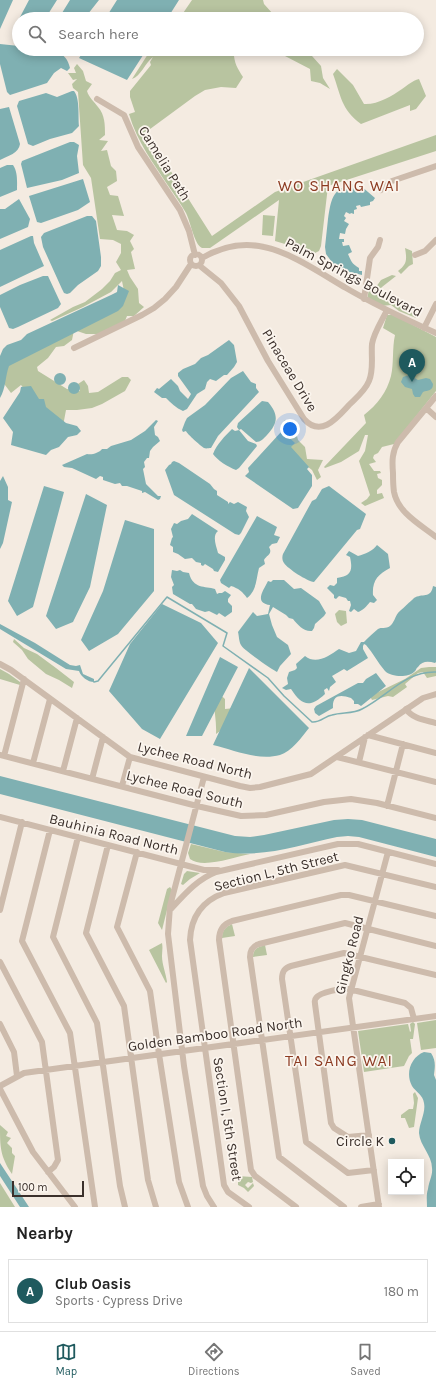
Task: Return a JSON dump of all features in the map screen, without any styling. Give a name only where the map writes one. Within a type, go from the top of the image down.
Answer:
[{"type":"street","name":"Camelia Path","points":[[97,99],[124,115],[138,147],[180,210],[189,231],[194,254]]},
{"type":"street","points":[[381,190],[389,182],[395,179],[436,166]]},
{"type":"street","points":[[364,299],[370,258],[378,247],[380,240]]},
{"type":"street","points":[[415,255],[425,251],[436,240]]},
{"type":"street","name":"Palm Springs Boulevard","points":[[202,258],[214,252],[234,246],[256,245],[271,248],[292,257],[364,299],[436,333]]},
{"type":"street","points":[[74,348],[154,308],[174,289],[192,264],[190,260],[194,254],[199,255],[202,258],[200,266],[195,266],[192,264]]},
{"type":"street","name":"Pinaceae Drive","points":[[200,266],[221,283],[236,302],[249,322],[268,361],[304,419],[309,424],[316,426],[331,423],[366,386],[372,372],[373,340],[387,310]]},
{"type":"street","name":"Palm Springs Boulevard","points":[[424,328],[436,304]]},
{"type":"street","points":[[436,396],[398,442],[394,451],[392,462],[394,491],[399,503],[405,512],[436,537]]},
{"type":"street","points":[[426,408],[436,417]]},
{"type":"street","name":"Lychee Road North","points":[[0,664],[24,679],[130,757],[245,787],[260,787],[306,775],[320,769],[423,698],[436,694]]},
{"type":"street","points":[[2,755],[24,679]]},
{"type":"street","points":[[33,763],[50,699]]},
{"type":"street","points":[[406,709],[414,716],[436,723]]},
{"type":"street","points":[[63,771],[77,718]]},
{"type":"street","points":[[359,762],[367,736],[436,753]]},
{"type":"street","points":[[92,779],[103,737]]},
{"type":"street","points":[[387,806],[403,744]]},
{"type":"street","name":"Lychee Road South","points":[[2,755],[241,816],[249,817],[266,815],[324,802],[360,800],[436,818]]},
{"type":"street","points":[[122,786],[130,757]]},
{"type":"street","points":[[337,757],[436,782]]},
{"type":"street","points":[[204,777],[169,912],[168,941],[182,1051],[203,1186],[214,1207]]},
{"type":"street","name":"Bauhinia Road North","points":[[0,816],[204,870],[222,870]]},
{"type":"street","points":[[0,910],[22,822]]},
{"type":"street","points":[[50,830],[22,941],[70,1033],[94,1207]]},
{"type":"street","points":[[78,837],[53,937],[97,1023],[120,1186],[125,1207]]},
{"type":"street","points":[[108,844],[86,933],[124,1006],[148,1180],[156,1207]]},
{"type":"street","points":[[169,912],[188,890],[209,875],[222,870],[338,844],[358,844],[436,864]]},
{"type":"street","points":[[136,852],[117,927],[150,991],[179,1182],[188,1207]]},
{"type":"street","name":"Gingko Road","points":[[379,1206],[350,1000],[388,852]]},
{"type":"street","name":"Section L, 5th Street","points":[[205,1048],[190,940],[192,923],[202,907],[208,901],[224,893],[342,865],[349,865],[436,887]]},
{"type":"street","points":[[296,1207],[252,1173],[219,940],[220,930],[223,926],[232,921],[341,894],[436,916]]},
{"type":"street","points":[[344,1207],[279,1157],[250,957],[251,950],[259,944],[345,923],[436,946]]},
{"type":"street","points":[[374,1170],[348,1173],[306,1142],[282,979],[285,969],[290,966],[344,953],[436,976]]},
{"type":"street","points":[[0,962],[42,1042],[58,1160],[54,1167],[48,1172]]},
{"type":"street","points":[[369,1135],[348,1137],[331,1125],[314,1004],[316,998],[320,995],[341,989],[352,989],[405,1003],[411,1008],[414,1019]]},
{"type":"street","name":"Golden Bamboo Road North","points":[[0,1086],[24,1073],[436,1016]]},
{"type":"street","points":[[0,1024],[14,1052],[18,1076]]},
{"type":"street","name":"Section I, 5th Street","points":[[205,1048],[224,1185],[228,1192],[248,1207]]},
{"type":"street","points":[[0,1089],[33,1152],[75,1207]]},
{"type":"street","points":[[361,1207],[379,1206]]},
{"type":"green space","points":[[192,0],[263,0],[264,4],[271,12],[184,12]]},
{"type":"green space","points":[[147,56],[234,56],[239,71],[243,77],[236,88],[221,87],[205,90],[146,132],[212,236],[275,192],[436,135],[436,151],[328,186],[321,246],[319,251],[315,253],[275,241],[279,200],[210,248],[202,248],[199,246],[195,238],[184,210],[141,143],[129,114],[135,112],[130,97],[130,91],[151,65],[150,62],[153,57],[138,75],[132,79]]},
{"type":"green space","points":[[285,56],[312,56],[321,66],[323,78],[330,89],[320,83],[311,81],[310,69]]},
{"type":"green space","points":[[77,64],[83,71],[86,81],[92,84],[87,91],[90,98],[100,110],[105,124],[105,135],[99,140],[108,141],[101,151],[107,150],[111,166],[116,171],[117,181],[107,187],[110,195],[118,196],[124,216],[112,215],[117,230],[127,231],[134,235],[130,241],[134,249],[131,252],[135,269],[127,270],[138,289],[139,303],[144,307],[134,316],[127,316],[125,321],[98,334],[86,334],[74,330],[72,340],[64,346],[56,347],[48,358],[37,367],[38,371],[67,389],[80,391],[78,384],[84,380],[88,386],[89,393],[98,392],[122,377],[128,377],[131,380],[125,391],[102,404],[92,408],[66,410],[63,426],[30,396],[21,385],[11,393],[2,381],[0,366],[124,291],[122,281],[111,292],[83,307],[52,321],[50,320],[85,302],[102,289],[115,273],[121,270],[116,262],[121,253],[121,244],[113,240],[100,239],[91,178],[83,165],[78,92],[73,88],[72,84],[77,79],[73,80],[68,73],[76,73],[74,68]]},
{"type":"green space","points":[[337,69],[353,85],[364,104],[384,100],[419,79],[426,96],[416,109],[410,111],[410,105],[361,124],[349,113],[342,102],[333,74]]},
{"type":"green space","points":[[263,215],[275,216],[273,236],[262,235]]},
{"type":"green space","points":[[405,248],[412,251],[413,264],[401,274],[398,271],[406,261]]},
{"type":"green space","points":[[392,275],[396,276],[382,287],[378,293],[386,297],[393,297],[395,304],[406,306],[416,318],[399,311],[391,305],[381,306],[367,300],[369,289],[376,287],[381,280]]},
{"type":"green space","points":[[387,315],[394,315],[436,337],[436,391],[394,444],[382,447],[378,453],[374,455],[373,458],[376,462],[369,464],[374,471],[380,471],[381,473],[377,474],[378,478],[382,480],[382,485],[377,490],[377,494],[382,493],[384,498],[365,506],[361,503],[370,495],[359,461],[365,451],[368,435],[365,435],[359,451],[341,462],[325,468],[324,467],[366,423],[364,415],[373,407],[387,387],[392,371],[395,335],[383,328]]},
{"type":"green space","points":[[285,420],[290,421],[291,427],[295,430],[291,435],[297,436],[298,440],[305,447],[307,459],[323,460],[318,470],[321,477],[317,480],[312,470],[294,455],[281,425]]},
{"type":"green space","points":[[339,610],[346,611],[347,623],[341,626],[337,622],[335,614]]},
{"type":"green space","points":[[14,639],[24,648],[37,654],[74,682],[72,688],[46,674],[28,659],[22,650],[13,642]]},
{"type":"green space","points":[[436,667],[436,676],[427,678],[423,672],[418,673],[405,684],[407,687],[393,697],[388,696],[372,700],[370,696],[405,679],[421,668]]},
{"type":"green space","points":[[0,669],[20,682],[20,685],[0,679]]},
{"type":"green space","points":[[215,690],[225,699],[225,709],[235,708],[231,723],[216,734],[214,701]]},
{"type":"green space","points":[[191,844],[225,852],[250,854],[210,863],[196,862],[190,859],[188,853]]},
{"type":"green space","points":[[187,871],[200,873],[183,885],[181,884],[184,874]]},
{"type":"green space","points":[[170,887],[172,890],[162,930],[158,923],[167,889]]},
{"type":"green space","points":[[232,924],[235,936],[222,938],[225,929]]},
{"type":"green space","points":[[162,943],[162,959],[166,983],[149,950]]},
{"type":"green space","points":[[265,945],[267,955],[253,957],[256,949]]},
{"type":"green space","points":[[436,1020],[436,1048],[421,1050],[417,1023]]},
{"type":"green space","points":[[413,1022],[415,1024],[413,1039],[410,1039],[412,1053],[404,1066],[364,1072],[358,1031],[408,1024],[410,1032],[410,1024]]},
{"type":"green space","points":[[415,1092],[418,1098],[414,1127],[409,1128],[405,1118],[401,1118],[401,1115],[409,1109],[413,1109],[413,1094]]},
{"type":"green space","points":[[0,1125],[8,1132],[6,1136],[11,1138],[7,1143],[12,1148],[12,1153],[15,1156],[12,1174],[3,1156],[0,1139]]},
{"type":"green space","points":[[238,1176],[252,1177],[253,1182],[248,1182],[245,1185],[248,1188],[253,1183],[254,1186],[248,1192],[238,1185]]},
{"type":"green space","points":[[0,1183],[15,1207],[0,1207]]},
{"type":"water","points":[[0,0],[13,0],[0,29]]},
{"type":"water","points":[[29,0],[57,0],[49,12],[23,12]]},
{"type":"water","points":[[70,0],[99,0],[90,12],[63,12]]},
{"type":"water","points":[[117,0],[179,0],[171,12],[109,12]]},
{"type":"water","points":[[0,44],[12,45],[12,56],[63,56],[67,60],[70,68],[67,71],[61,68],[54,73],[47,83],[10,95],[7,92],[0,64]]},
{"type":"water","points":[[80,56],[142,56],[127,80],[79,58]]},
{"type":"water","points":[[74,91],[77,98],[79,126],[72,133],[50,139],[33,146],[28,144],[17,106],[19,101],[46,93],[57,97]]},
{"type":"water","points":[[9,107],[20,144],[18,150],[10,156],[0,160],[0,109]]},
{"type":"water","points":[[70,142],[74,142],[79,145],[77,156],[79,173],[62,180],[27,188],[21,164],[22,161]]},
{"type":"water","points":[[7,165],[13,165],[15,168],[17,190],[0,197],[0,168]]},
{"type":"water","points":[[83,179],[90,202],[78,210],[41,223],[37,222],[29,196]]},
{"type":"water","points":[[352,184],[361,186],[375,198],[370,202],[370,205],[361,207],[360,205],[356,206],[357,209],[354,210],[354,214],[346,212],[344,216],[346,218],[344,221],[349,224],[345,234],[340,233],[339,239],[344,239],[344,242],[342,242],[343,246],[349,245],[352,252],[348,254],[353,264],[359,268],[359,271],[362,271],[362,275],[337,269],[326,254],[325,247],[329,212],[334,196],[340,189]]},
{"type":"water","points":[[19,199],[30,219],[28,227],[0,239],[0,209],[5,209]]},
{"type":"water","points":[[87,216],[92,216],[96,221],[101,266],[98,271],[67,294],[64,293],[62,289],[43,247],[41,237],[44,233]]},
{"type":"water","points":[[33,236],[34,243],[44,266],[0,287],[0,250]]},
{"type":"water","points":[[43,276],[48,276],[61,304],[58,308],[18,327],[13,329],[9,328],[0,307],[0,295]]},
{"type":"water","points":[[118,285],[129,291],[123,306],[118,311],[9,366],[0,398],[0,356],[3,349],[7,345],[21,340],[27,334],[117,292]]},
{"type":"water","points":[[229,340],[234,345],[237,362],[234,367],[227,375],[224,375],[216,381],[210,379],[207,382],[205,389],[197,394],[187,409],[183,411],[180,410],[166,398],[162,398],[154,392],[157,388],[159,389],[171,379],[188,399],[191,394],[178,376],[178,373],[195,364],[201,358],[208,355]]},
{"type":"water","points":[[243,371],[251,382],[256,384],[256,388],[259,392],[218,436],[211,448],[204,448],[186,431],[183,432],[182,430],[187,418],[205,405],[231,378]]},
{"type":"water","points":[[58,373],[62,373],[66,379],[62,385],[58,385],[54,381],[54,377]]},
{"type":"water","points":[[409,375],[418,380],[426,378],[430,379],[433,384],[432,388],[423,392],[420,397],[415,397],[412,389],[405,387],[401,382],[403,377]]},
{"type":"water","points":[[72,382],[76,382],[80,388],[76,394],[72,394],[68,390],[68,386]]},
{"type":"water","points":[[31,386],[39,399],[44,399],[46,407],[66,423],[77,426],[81,431],[77,435],[68,437],[59,447],[51,450],[46,455],[11,445],[13,432],[3,418],[20,392],[21,387]]},
{"type":"water","points":[[262,401],[268,402],[274,411],[276,419],[271,431],[263,439],[256,442],[241,429],[239,430],[237,427],[238,423]]},
{"type":"water","points":[[156,420],[158,421],[154,427],[155,435],[160,441],[150,451],[149,458],[147,458],[144,462],[145,467],[143,469],[146,484],[158,496],[161,496],[158,500],[145,492],[142,493],[142,491],[127,486],[122,486],[120,483],[115,484],[103,480],[103,477],[100,476],[96,479],[62,465],[87,454],[99,452],[102,449],[107,449],[111,446],[131,440],[145,431]]},
{"type":"water","points":[[232,429],[235,431],[239,430],[248,441],[256,444],[257,446],[236,470],[217,459],[213,454],[224,437]]},
{"type":"water","points":[[281,432],[283,432],[295,443],[291,447],[309,467],[307,469],[312,475],[312,486],[298,508],[293,509],[245,476],[249,472],[248,468]]},
{"type":"water","points":[[174,461],[210,484],[217,491],[217,495],[228,502],[228,504],[230,502],[234,504],[238,502],[247,507],[246,511],[249,517],[239,535],[235,534],[174,495],[165,470]]},
{"type":"water","points":[[3,476],[8,487],[8,500],[12,502],[3,543],[0,549],[0,481]]},
{"type":"water","points":[[44,486],[64,492],[33,607],[17,616],[8,601]]},
{"type":"water","points":[[329,486],[366,514],[360,529],[357,530],[314,582],[302,577],[289,568],[283,562],[282,556],[312,501],[316,499],[322,489]]},
{"type":"water","points":[[86,494],[107,505],[90,587],[73,622],[56,629],[46,616]]},
{"type":"water","points":[[192,514],[218,531],[215,538],[218,553],[225,557],[225,560],[218,572],[214,571],[205,564],[203,566],[201,565],[201,563],[196,562],[192,558],[185,559],[173,552],[173,547],[170,545],[173,537],[171,529],[174,523],[177,524],[188,519]]},
{"type":"water","points":[[257,516],[277,527],[274,535],[280,537],[277,543],[272,544],[269,547],[270,553],[264,560],[265,564],[259,568],[256,584],[253,591],[247,598],[238,589],[231,586],[229,588],[221,583],[220,580]]},
{"type":"water","points":[[125,520],[154,529],[154,591],[118,634],[89,651],[81,640],[103,591]]},
{"type":"water","points":[[377,545],[388,554],[390,568],[379,575],[375,582],[373,595],[377,600],[374,603],[370,602],[358,612],[354,609],[351,612],[349,611],[351,605],[350,601],[339,596],[336,599],[334,598],[334,595],[327,588],[330,585],[334,586],[337,583],[337,578],[345,576],[350,572],[350,557],[346,555],[349,551],[358,556],[371,551]]},
{"type":"water","points":[[172,570],[180,570],[189,573],[193,582],[203,587],[215,589],[217,594],[225,591],[231,595],[228,602],[232,606],[232,612],[225,617],[219,613],[217,615],[209,611],[205,612],[196,609],[192,604],[173,594],[172,587],[174,585],[171,577]]},
{"type":"water","points":[[273,580],[284,580],[294,589],[301,588],[319,601],[326,613],[315,624],[312,631],[309,631],[301,628],[293,619],[289,618],[273,607],[269,614],[272,625],[277,637],[288,645],[291,654],[280,666],[277,672],[241,645],[238,632],[253,612],[257,616],[268,614],[270,605],[262,602],[261,596],[268,581],[271,582]]},
{"type":"water","points":[[433,586],[436,587],[435,663],[423,663],[415,672],[408,675],[391,675],[385,671],[369,648],[364,644],[363,649],[368,658],[347,671],[344,669],[332,676],[336,682],[330,687],[329,691],[327,688],[324,690],[325,694],[315,702],[303,702],[291,689],[286,690],[282,688],[288,684],[287,678],[289,672],[297,668],[296,664],[305,656],[309,659],[318,660],[327,657],[339,649],[349,653],[356,651],[361,642],[364,642],[378,629],[390,626],[398,613],[414,598],[430,593]]},
{"type":"water","points":[[162,604],[201,623],[218,643],[160,739],[142,729],[109,691],[130,644]]},
{"type":"water","points":[[0,624],[35,643],[70,665],[80,665],[83,674],[94,679],[94,682],[85,679],[79,671],[66,669],[0,629]]},
{"type":"water","points":[[220,657],[238,667],[202,736],[186,736]]},
{"type":"water","points":[[249,668],[309,728],[292,748],[280,755],[263,757],[255,756],[213,745]]},
{"type":"water","points":[[376,673],[386,686],[361,706],[354,704],[354,701],[351,698],[340,696],[335,698],[333,708],[319,716],[315,713],[314,709],[316,706],[358,683],[363,683],[366,679]]},
{"type":"water","points":[[0,776],[235,836],[250,837],[264,835],[334,820],[362,820],[436,839],[436,857],[359,837],[348,836],[267,852],[225,852],[0,794]]},
{"type":"water","points":[[424,1052],[431,1053],[435,1064],[436,1207],[427,1207],[428,1186],[432,1171],[430,1159],[421,1142],[419,1133],[424,1103],[421,1096],[412,1086],[409,1076],[410,1066],[419,1054]]},
{"type":"water","points":[[0,1163],[29,1207],[20,1207],[0,1176]]},
{"type":"waterway","points":[[94,682],[98,681],[167,597],[227,633],[223,646],[268,678],[284,696],[312,722],[332,715],[359,711],[406,680],[425,673],[436,672]]},
{"type":"place","name":"Club Oasis","points":[[412,382]]},
{"type":"place","name":"Circle K","points":[[392,1141]]},
{"type":"district","name":"WO SHANG WAI","points":[[339,185]]},
{"type":"district","name":"TAI SANG WAI","points":[[339,1060]]}]
